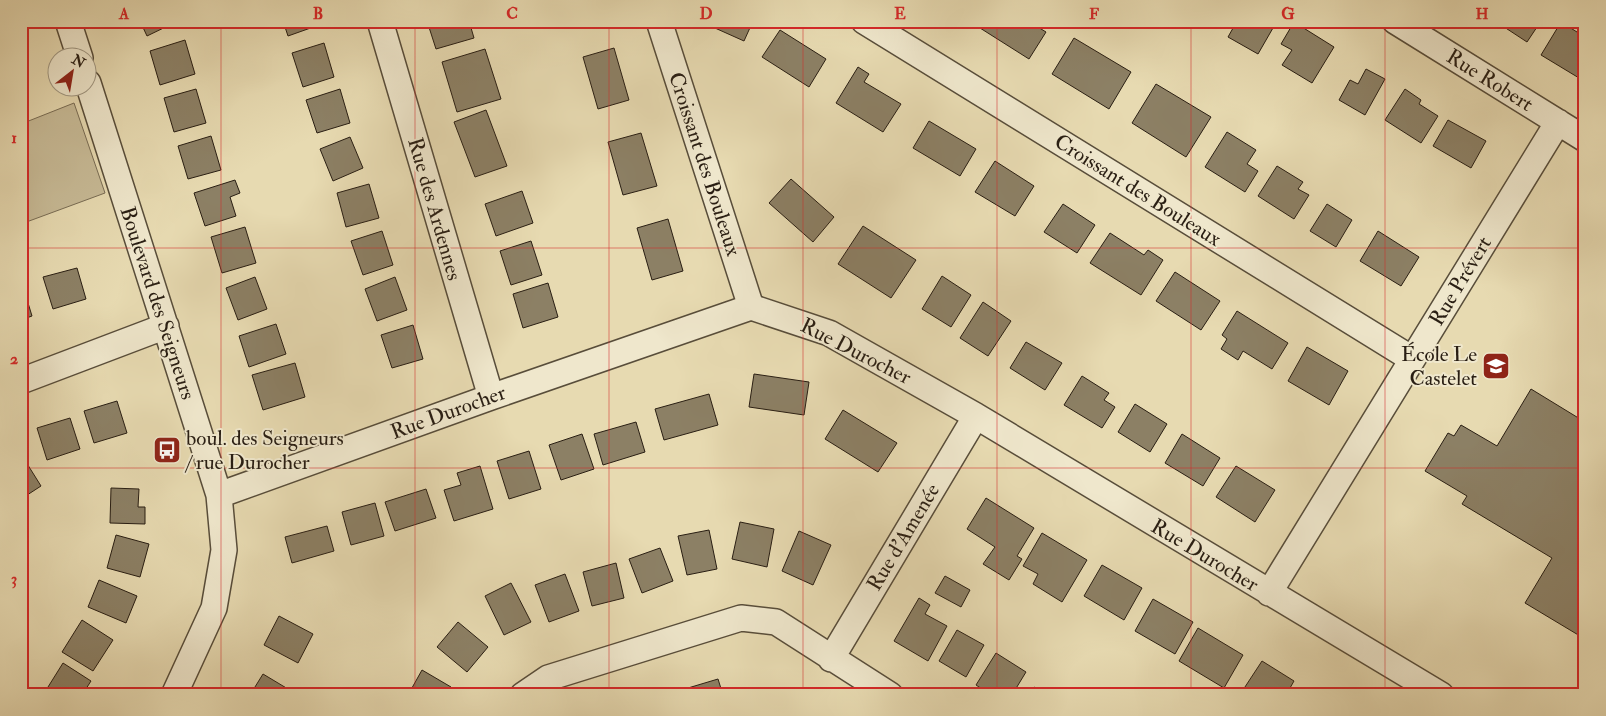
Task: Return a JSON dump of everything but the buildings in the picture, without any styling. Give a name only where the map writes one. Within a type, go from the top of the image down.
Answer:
[{"type":"street","points":[[68,21],[77,48]]},
{"type":"street","name":"Rue des Ardennes","points":[[380,21],[491,397]]},
{"type":"street","name":"Croissant des Bouleaux","points":[[659,21],[751,307]]},
{"type":"street","name":"Croissant des Bouleaux","points":[[864,21],[1412,359]]},
{"type":"street","name":"Rue Robert","points":[[1395,21],[1585,139]]},
{"type":"street","name":"Boulevard des Seigneurs","points":[[93,98],[218,495],[224,550],[214,608],[174,695]]},
{"type":"street","name":"Rue Prévert","points":[[1269,593],[1558,122]]},
{"type":"street","name":"Rue Durocher","points":[[218,495],[491,397],[751,307],[829,333],[976,416],[1441,695]]},
{"type":"street","points":[[21,381],[166,326]]},
{"type":"street","name":"Rue d'Amenée","points":[[831,659],[976,416]]},
{"type":"street","points":[[523,695],[548,678],[742,618],[776,622],[890,695]]},
{"type":"shaded area","points":[[74,103],[105,193],[21,224],[21,124]]},
{"type":"place","name":"École Le Castelet","points":[[1496,366]]},
{"type":"place","name":"boul. des Seigneurs / rue Durocher","points":[[167,450]]}]
